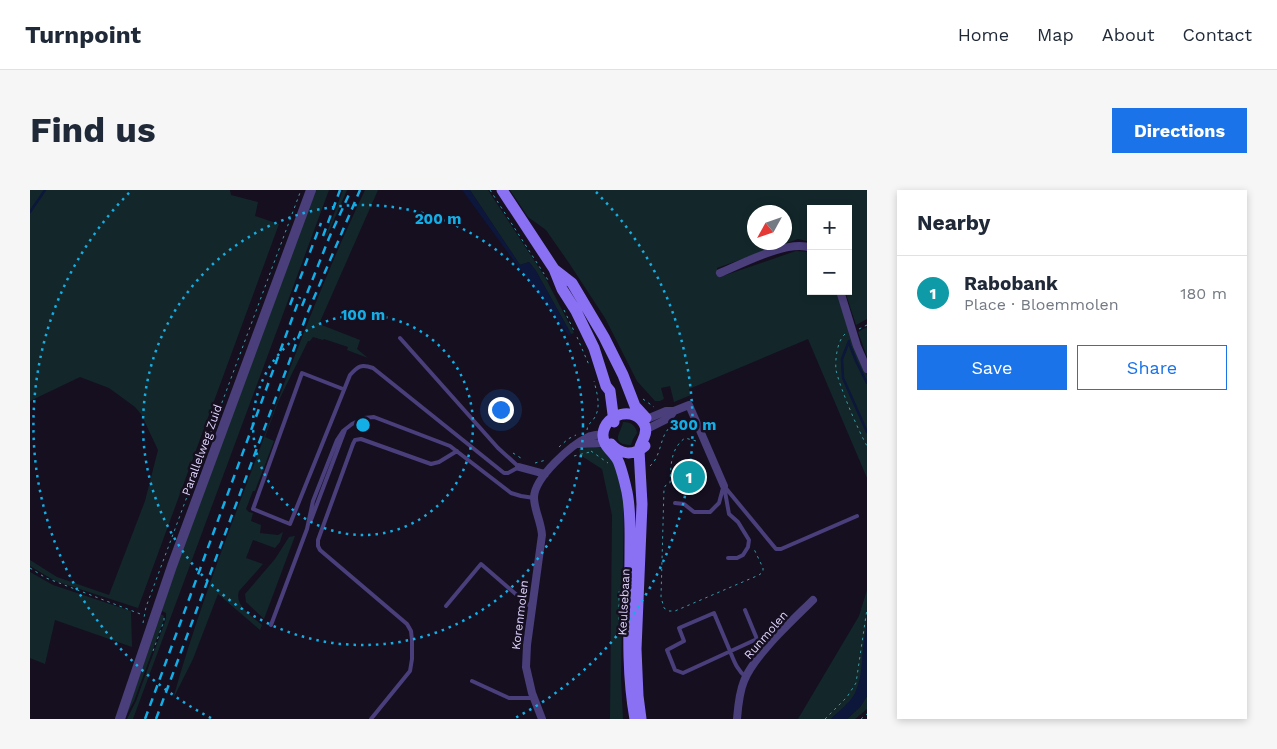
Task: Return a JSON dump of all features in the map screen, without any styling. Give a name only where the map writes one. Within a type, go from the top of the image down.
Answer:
[{"type":"main road","points":[[502,190],[554,269],[562,289],[576,311],[594,348],[606,386],[605,392],[614,424],[606,440],[618,453],[631,453],[642,448],[650,437],[604,337],[572,283],[554,269]]},
{"type":"main road","points":[[612,418],[624,414],[642,418]]},
{"type":"main road","name":"Keulsebaan","points":[[642,448],[645,467],[645,480],[642,486]]},
{"type":"main road","name":"Keulsebaan","points":[[641,719],[636,675],[636,649],[642,448]]},
{"type":"main road","name":"Keulsebaan","points":[[618,453],[628,482],[626,489],[630,529],[629,666],[635,719]]},
{"type":"street","name":"Parallelweg Zuid","points":[[120,719],[172,566],[311,190]]},
{"type":"street","points":[[720,273],[777,250],[795,246],[807,246]]},
{"type":"street","points":[[841,295],[862,360],[867,369]]},
{"type":"street","points":[[642,418],[669,418],[674,411],[688,405],[724,486]]},
{"type":"street","points":[[534,498],[536,489],[545,474],[567,450],[588,437],[606,440]]},
{"type":"street","points":[[519,467],[545,474]]},
{"type":"street","name":"Korenmolen","points":[[534,498],[536,512],[541,523],[542,535],[527,645],[526,666],[534,698],[542,719]]},
{"type":"street","name":"Runmolen","points":[[737,719],[739,702],[746,677],[771,642],[813,600]]},
{"type":"lane","points":[[343,389],[302,373],[253,509],[290,524],[343,389],[357,366],[363,365],[372,368],[504,473],[519,467],[507,457],[400,338]]},
{"type":"lane","points":[[271,626],[307,529],[313,501],[332,450],[346,428],[364,418],[374,418],[442,442],[457,451],[511,493],[534,498]]},
{"type":"lane","points":[[371,719],[410,671],[412,659],[411,631],[407,624],[320,550],[318,546],[320,536],[355,440],[361,439],[427,464],[439,462],[457,451]]},
{"type":"lane","points":[[675,503],[684,504],[694,512],[710,512],[719,503],[724,486]]},
{"type":"lane","points":[[724,486],[776,549],[781,549],[857,516]]},
{"type":"lane","points":[[724,486],[729,514],[738,522],[749,540],[748,547],[743,555],[737,558],[728,558]]},
{"type":"lane","points":[[446,606],[481,564],[532,608]]},
{"type":"lane","points":[[744,610],[756,639],[730,651],[683,673],[675,670],[667,650],[684,641],[679,628],[714,613],[730,651],[739,671],[746,677]]},
{"type":"lane","points":[[472,681],[509,698],[534,698]]},
{"type":"path","name":"Parallelweg Zuid","points":[[146,608],[301,190]]},
{"type":"path","points":[[867,325],[843,335],[837,353],[836,370],[867,446]]},
{"type":"path","points":[[645,467],[651,466],[655,461],[661,441],[668,429],[684,421],[696,423]]},
{"type":"path","points":[[556,450],[568,439],[581,434]]},
{"type":"path","points":[[708,449],[692,439],[686,438],[676,447],[671,458],[670,483],[664,488],[661,597],[664,608],[675,611],[759,576],[763,568],[754,549],[748,547]]},
{"type":"path","points":[[574,456],[591,452]]},
{"type":"path","points":[[507,457],[514,453],[526,461]]},
{"type":"path","points":[[530,463],[541,462],[551,456]]},
{"type":"path","points":[[30,568],[46,578],[143,615]]},
{"type":"path","points":[[825,719],[847,697],[856,683],[867,609]]},
{"type":"path","points":[[862,719],[867,714]]},
{"type":"green space","points":[[30,190],[230,190],[231,195],[258,202],[255,216],[279,224],[138,608],[55,581],[30,566],[30,560],[57,577],[109,595],[145,501],[158,450],[141,414],[135,407],[109,388],[80,377],[30,401]]},
{"type":"green space","points":[[315,190],[329,190],[133,719],[127,719],[136,701],[166,619],[166,613],[162,611],[170,583]]},
{"type":"green space","points":[[343,190],[347,190],[327,236],[326,235]]},
{"type":"green space","points":[[365,190],[378,190],[319,324],[360,340],[357,349],[368,358],[347,350],[348,347],[324,339],[313,337],[308,341],[278,402],[265,437],[274,441],[246,509],[253,513],[251,521],[261,525],[260,533],[278,535],[283,532],[280,542],[275,548],[253,540],[246,558],[263,564],[239,591],[239,601],[241,606],[262,625],[260,630],[218,594],[193,659],[173,699],[210,582],[279,397],[320,292]]},
{"type":"green space","points":[[470,190],[488,190],[545,277],[574,333],[571,334],[536,271],[529,262],[520,265]]},
{"type":"green space","points":[[510,190],[867,190],[867,319],[856,325],[846,295],[852,295],[852,205],[807,205],[807,241],[798,239],[792,241],[792,205],[747,205],[747,250],[767,250],[717,268],[720,277],[796,251],[807,252],[807,295],[839,295],[860,360],[867,375],[867,478],[808,339],[689,389],[691,395],[674,402],[670,386],[661,388],[664,399],[655,401],[637,381],[605,318],[546,230],[528,217]]},
{"type":"green space","points":[[867,327],[867,357],[858,332]]},
{"type":"green space","points":[[623,422],[632,425],[636,430],[637,433],[631,445],[620,443],[618,440]]},
{"type":"green space","points":[[602,448],[613,457],[624,501],[621,678],[623,719],[610,719],[612,515],[602,469],[580,455],[579,449]]},
{"type":"green space","points":[[295,536],[264,619],[246,602],[245,594],[275,559],[289,537]]},
{"type":"green space","points":[[30,572],[53,585],[131,611],[132,647],[55,620],[45,664],[30,658]]},
{"type":"green space","points":[[867,590],[864,658],[855,694],[848,704],[831,719],[798,719],[859,616]]},
{"type":"green space","points":[[161,614],[164,616],[163,622],[134,701],[126,716]]},
{"type":"green space","points":[[867,696],[867,709],[855,719],[847,719],[860,707]]},
{"type":"water","points":[[462,190],[470,190],[520,265],[529,262],[536,271],[571,334],[569,336]]},
{"type":"water","points":[[867,627],[867,696],[860,707],[847,719],[831,719],[848,703],[855,693],[860,677]]},
{"type":"waterway","points":[[30,212],[45,190]]},
{"type":"waterway","points":[[849,341],[842,359],[843,378],[867,432]]},
{"type":"waterway","points":[[849,343],[867,383]]},
{"type":"railway","points":[[323,236],[340,190]]},
{"type":"railway","points":[[302,306],[329,238],[351,190]]},
{"type":"railway","points":[[156,719],[307,314],[360,190]]},
{"type":"railway","points":[[290,305],[321,223]]},
{"type":"railway","points":[[145,719],[300,297]]},
{"type":"place","name":"Rabobank","points":[[689,477]]}]
